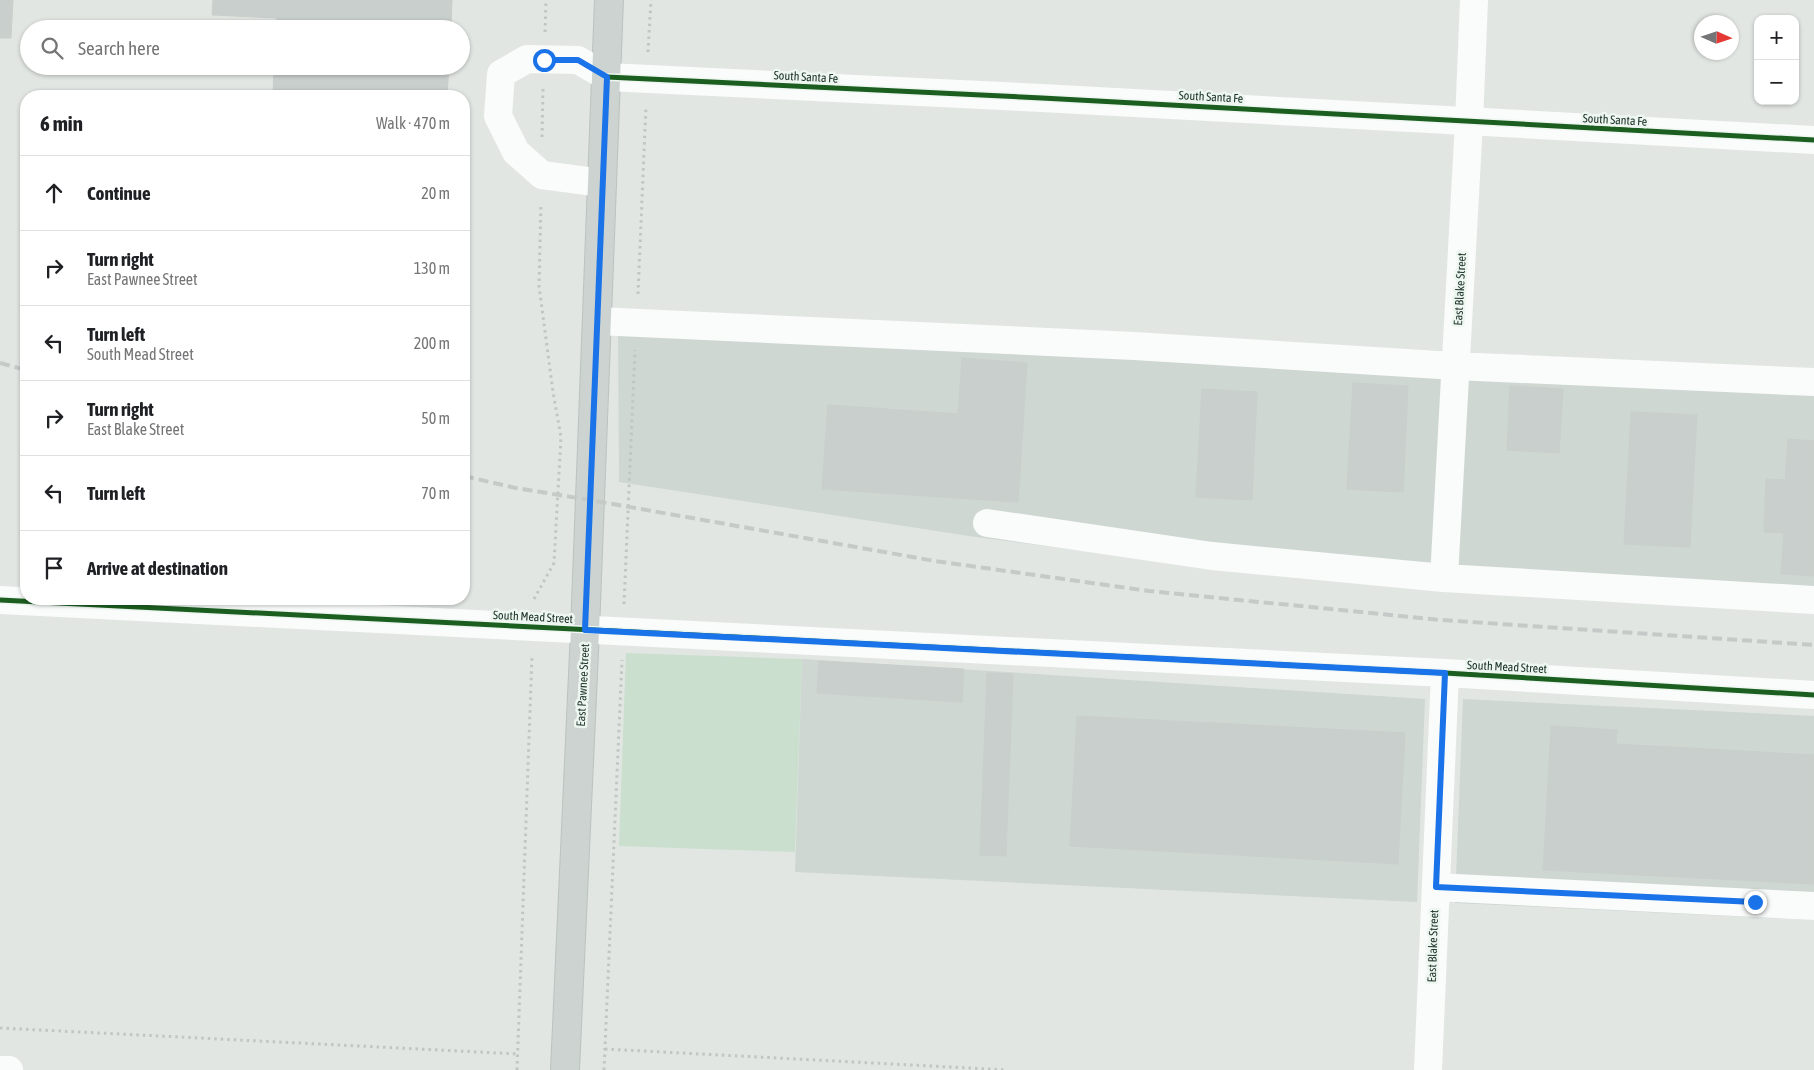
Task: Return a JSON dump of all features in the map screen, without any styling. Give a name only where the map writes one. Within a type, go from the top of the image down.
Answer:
[{"type":"main road","name":"East Pawnee Street","points":[[565,1070],[610,0]]},
{"type":"street","name":"East Blake Street","points":[[1444,578],[1474,0]]},
{"type":"street","points":[[602,183],[542,175],[516,152],[498,116],[501,74],[527,59],[578,60],[607,77]]},
{"type":"street","name":"South Santa Fe","points":[[607,77],[1042,98],[1814,140]]},
{"type":"street","points":[[597,321],[1134,346],[1456,366],[1814,382]]},
{"type":"street","points":[[987,523],[1212,556],[1444,578],[1814,600]]},
{"type":"street","name":"South Mead Street","points":[[0,600],[20,601]]},
{"type":"street","name":"South Mead Street","points":[[99,605],[1445,673],[1814,695]]},
{"type":"street","name":"East Blake Street","points":[[1428,1070],[1445,673]]},
{"type":"street","points":[[1436,887],[1814,906]]},
{"type":"street","points":[[0,1070],[9,1070]]},
{"type":"path","points":[[518,1070],[534,597],[554,563],[561,437],[539,286],[546,0]]},
{"type":"path","points":[[604,1070],[651,0]]},
{"type":"path","points":[[0,1028],[518,1054]]},
{"type":"path","points":[[605,1050],[1007,1070]]},
{"type":"shaded area","points":[[618,316],[839,320],[1814,370],[1814,609],[1235,571],[969,536],[619,482]]},
{"type":"shaded area","points":[[802,659],[1425,699],[1417,902],[795,872]]},
{"type":"shaded area","points":[[1463,699],[1814,716],[1814,920],[1455,903]]},
{"type":"green space","points":[[626,653],[802,659],[795,852],[619,846]]},
{"type":"building","points":[[0,0],[13,0],[11,38],[0,38]]},
{"type":"building","points":[[213,0],[452,0],[451,20],[277,20],[277,18],[212,15]]},
{"type":"building","points":[[274,75],[448,75],[447,90],[273,90]]},
{"type":"building","points":[[962,358],[1027,363],[1018,502],[822,489],[828,405],[958,414]]},
{"type":"building","points":[[1353,383],[1408,386],[1403,492],[1347,489]]},
{"type":"building","points":[[1510,386],[1563,389],[1559,453],[1507,450]]},
{"type":"building","points":[[1202,389],[1257,392],[1252,500],[1196,497]]},
{"type":"building","points":[[1631,412],[1697,415],[1690,547],[1624,544]]},
{"type":"building","points":[[1788,439],[1814,441],[1814,576],[1781,574],[1784,533],[1764,532],[1766,479],[1785,480]]},
{"type":"building","points":[[819,661],[964,669],[962,702],[817,693]]},
{"type":"building","points":[[987,673],[1013,674],[1006,856],[980,855]]},
{"type":"building","points":[[1077,716],[1405,733],[1398,864],[1070,846]]},
{"type":"building","points":[[1551,726],[1617,730],[1616,744],[1814,755],[1814,884],[1543,870]]},
{"type":"railway","points":[[0,363],[20,368]]},
{"type":"railway","points":[[470,477],[516,488],[935,561],[1149,591],[1441,620],[1814,645]]},
{"type":"cycle path","points":[[607,77],[1042,98],[1814,140]]},
{"type":"cycle path","points":[[0,600],[20,601]]},
{"type":"cycle path","points":[[99,605],[1445,673],[1814,695]]},
{"type":"route","points":[[544,60],[578,60],[607,77],[585,630],[1445,673],[1436,887],[1755,902]]}]
